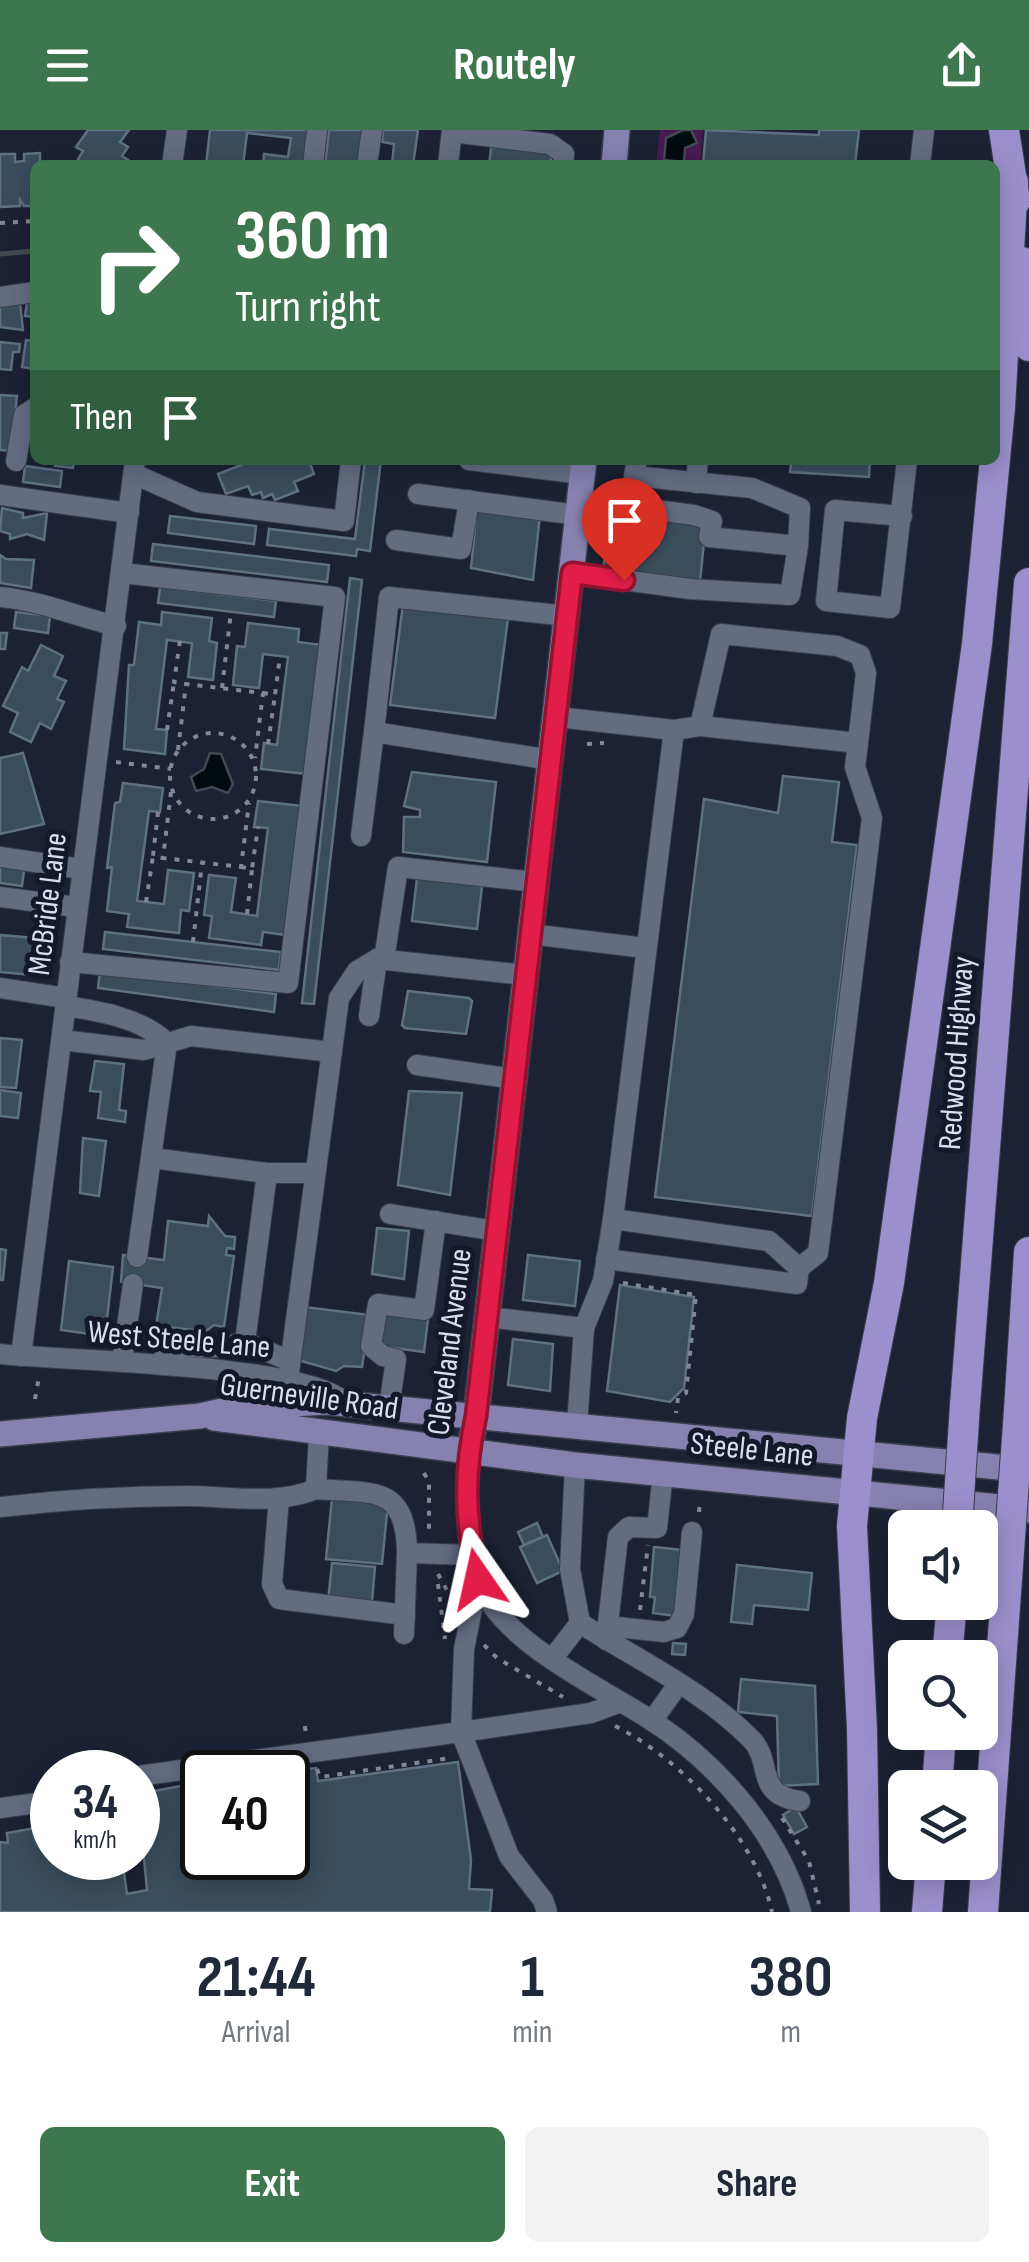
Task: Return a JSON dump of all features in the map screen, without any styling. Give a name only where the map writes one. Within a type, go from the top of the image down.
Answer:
[{"type":"highway","points":[[1004,130],[1029,346]]},
{"type":"highway","points":[[1000,407],[1013,182]]},
{"type":"highway","points":[[864,1912],[862,1729],[852,1526],[862,1418],[889,1283],[978,644],[995,465]]},
{"type":"highway","name":"Redwood Highway","points":[[958,1510],[1029,584]]},
{"type":"highway","points":[[983,1912],[1029,1252]]},
{"type":"highway","points":[[927,1912],[930,1880]]},
{"type":"main road","points":[[614,160],[617,130]]},
{"type":"main road","name":"Cleveland Avenue","points":[[469,1451],[581,487]]},
{"type":"main road","name":"Guerneville Road","points":[[0,1434],[200,1416],[240,1407],[347,1404],[476,1416]]},
{"type":"main road","name":"Guerneville Road","points":[[200,1416],[469,1451]]},
{"type":"main road","name":"Steele Lane","points":[[476,1416],[1029,1470]]},
{"type":"main road","name":"Steele Lane","points":[[469,1451],[857,1495],[1029,1510]]},
{"type":"street","points":[[173,160],[177,130]]},
{"type":"street","points":[[314,160],[317,130]]},
{"type":"street","points":[[368,160],[372,130]]},
{"type":"street","points":[[921,160],[924,130]]},
{"type":"street","points":[[449,160],[452,131],[550,144],[564,154],[563,160]]},
{"type":"street","points":[[0,297],[30,293]]},
{"type":"street","points":[[16,461],[24,414],[30,411]]},
{"type":"street","points":[[135,467],[196,502],[344,521],[350,465]]},
{"type":"street","points":[[490,465],[694,515],[712,521],[710,536],[798,546]]},
{"type":"street","points":[[635,465],[634,476],[752,488],[800,508],[902,516]]},
{"type":"street","points":[[696,483],[698,465]]},
{"type":"street","points":[[835,510],[826,601],[890,608],[907,465]]},
{"type":"street","name":"McBride Lane","points":[[10,1355],[62,1040],[135,467]]},
{"type":"street","points":[[418,494],[468,500],[581,487]]},
{"type":"street","points":[[0,496],[129,514]]},
{"type":"street","points":[[396,540],[462,549],[468,500]]},
{"type":"street","points":[[572,573],[790,595],[800,508]]},
{"type":"street","points":[[70,962],[288,983],[335,597],[122,573]]},
{"type":"street","points":[[0,597],[45,602],[62,613],[116,626]]},
{"type":"street","points":[[361,836],[389,597],[568,616]]},
{"type":"street","points":[[606,1259],[797,1284],[799,1268],[818,1253],[820,1243],[872,818],[855,767],[866,673],[860,656],[818,644],[720,634],[700,726]]},
{"type":"street","points":[[556,717],[674,730],[700,726],[858,743]]},
{"type":"street","points":[[577,1425],[584,1328],[603,1281],[613,1219],[674,730]]},
{"type":"street","points":[[374,732],[551,760]]},
{"type":"street","points":[[0,858],[82,869]]},
{"type":"street","points":[[369,1016],[398,867],[536,882]]},
{"type":"street","points":[[0,897],[76,907]]},
{"type":"street","points":[[530,934],[646,948]]},
{"type":"street","points":[[163,1365],[166,1348],[224,1347],[245,1342],[289,1371],[339,998],[357,971],[381,959],[525,975]]},
{"type":"street","points":[[0,988],[96,1010],[154,1031],[166,1043]]},
{"type":"street","points":[[62,1040],[144,1050],[192,1036],[236,1038],[332,1052]]},
{"type":"street","points":[[138,1257],[166,1043]]},
{"type":"street","points":[[416,1064],[514,1079]]},
{"type":"street","points":[[152,1158],[266,1173],[316,1174]]},
{"type":"street","points":[[245,1342],[266,1173]]},
{"type":"street","points":[[390,1214],[496,1231]]},
{"type":"street","points":[[613,1219],[769,1241],[799,1268]]},
{"type":"street","points":[[389,1408],[396,1358],[383,1356],[371,1346],[378,1304],[424,1310],[436,1222]]},
{"type":"street","points":[[122,1362],[134,1284]]},
{"type":"street","points":[[486,1317],[584,1328]]},
{"type":"street","name":"West Steele Lane","points":[[10,1355],[289,1371],[334,1393],[347,1404]]},
{"type":"street","points":[[316,1489],[319,1433]]},
{"type":"street","name":"Cleveland Avenue","points":[[469,1451],[465,1514],[478,1579],[514,1628],[552,1659],[703,1758],[734,1793],[793,1883],[801,1912]]},
{"type":"street","points":[[552,1659],[580,1623],[570,1568],[575,1465]]},
{"type":"street","points":[[607,1633],[618,1537],[630,1527],[658,1528],[662,1473]]},
{"type":"street","points":[[0,1507],[119,1497],[279,1498],[316,1489],[381,1495],[394,1501],[406,1525],[404,1624],[284,1602],[275,1595],[272,1584],[279,1498]]},
{"type":"street","points":[[607,1633],[664,1632],[677,1628],[684,1614],[696,1522]]},
{"type":"street","points":[[408,1554],[473,1555]]},
{"type":"street","points":[[478,1579],[464,1649],[462,1732],[508,1856],[548,1912]]},
{"type":"street","points":[[580,1623],[607,1633],[677,1686],[702,1694],[756,1744],[762,1770],[776,1792],[800,1801]]},
{"type":"street","points":[[652,1721],[677,1686]]},
{"type":"street","points":[[160,1773],[590,1714],[618,1703]]},
{"type":"street","points":[[734,1793],[762,1770]]},
{"type":"street","points":[[0,1808],[30,1804]]},
{"type":"path","points":[[0,223],[30,221]]},
{"type":"path","points":[[222,688],[231,612]]},
{"type":"path","points":[[167,730],[180,641]]},
{"type":"path","points":[[268,744],[280,656]]},
{"type":"path","points":[[174,682],[274,695]]},
{"type":"path","points":[[163,858],[171,769],[178,750],[186,684]]},
{"type":"path","points":[[241,868],[250,798],[257,779],[254,762],[263,694]]},
{"type":"path","points":[[178,750],[200,734],[214,732],[241,742],[254,762]]},
{"type":"path","points":[[587,744],[604,744]]},
{"type":"path","points":[[113,762],[171,769]]},
{"type":"path","points":[[172,787],[180,804],[205,818],[234,814],[250,798]]},
{"type":"path","points":[[146,902],[158,812]]},
{"type":"path","points":[[248,914],[258,827]]},
{"type":"path","points":[[152,856],[252,869]]},
{"type":"path","points":[[193,942],[202,862]]},
{"type":"path","points":[[623,1283],[696,1295],[686,1394],[678,1398],[676,1412]]},
{"type":"path","points":[[35,1399],[39,1377]]},
{"type":"path","points":[[696,1522],[700,1501]]},
{"type":"path","points":[[640,1616],[648,1539]]},
{"type":"path","points":[[305,1726],[306,1736]]},
{"type":"path","points":[[310,1768],[316,1767],[320,1777],[458,1760]]},
{"type":"path","points":[[780,1814],[809,1861],[820,1912]]},
{"type":"shaded area","points":[[660,130],[703,130],[700,160],[657,160]]},
{"type":"shaded area","points":[[691,130],[697,143],[685,148],[684,160],[664,160],[666,138]]},
{"type":"shaded area","points":[[210,753],[221,754],[233,784],[228,793],[212,787],[196,791],[191,777],[204,769]]},
{"type":"building","points":[[88,130],[129,130],[120,142],[128,147],[122,156],[128,160],[78,160],[83,151],[76,147]]},
{"type":"building","points":[[210,130],[310,130],[307,160],[263,160],[264,154],[288,157],[291,138],[247,133],[244,160],[207,160]]},
{"type":"building","points":[[329,130],[366,130],[363,160],[326,160]]},
{"type":"building","points":[[383,130],[418,130],[414,160],[392,160],[394,144],[382,142]]},
{"type":"building","points":[[706,130],[819,135],[819,130],[859,130],[856,160],[703,160]]},
{"type":"building","points":[[492,141],[552,152],[551,160],[490,160]]},
{"type":"building","points":[[40,153],[40,160],[30,160],[30,206],[24,206],[20,200],[20,206],[0,207],[0,154],[15,154],[15,162],[24,161],[24,154]]},
{"type":"building","points":[[28,296],[30,296],[30,316],[25,316]]},
{"type":"building","points":[[0,301],[20,303],[23,330],[0,327]]},
{"type":"building","points":[[26,340],[30,340],[30,368],[22,367]]},
{"type":"building","points":[[0,342],[20,344],[19,352],[13,352],[11,370],[0,369]]},
{"type":"building","points":[[0,395],[17,396],[11,451],[0,450]]},
{"type":"building","points":[[241,465],[311,465],[314,474],[294,482],[298,491],[275,500],[272,494],[263,498],[261,492],[252,495],[248,486],[226,494],[218,474]]},
{"type":"building","points":[[364,465],[380,465],[370,551],[357,549],[356,556],[267,545],[269,529],[355,539]]},
{"type":"building","points":[[791,465],[870,465],[869,477],[790,472]]},
{"type":"building","points":[[25,466],[62,471],[60,487],[23,482]]},
{"type":"building","points":[[477,507],[540,515],[533,580],[471,568]]},
{"type":"building","points":[[2,508],[23,513],[23,518],[47,513],[44,540],[27,534],[10,539],[10,534],[0,531]]},
{"type":"building","points":[[609,513],[706,522],[700,582],[603,572]]},
{"type":"building","points":[[170,516],[256,526],[254,544],[168,533]]},
{"type":"building","points":[[153,544],[329,565],[327,582],[151,561]]},
{"type":"building","points":[[0,555],[6,559],[34,560],[31,588],[0,583]]},
{"type":"building","points":[[350,578],[362,580],[314,1004],[302,1003]]},
{"type":"building","points":[[160,587],[276,601],[274,617],[158,603]]},
{"type":"building","points":[[403,604],[508,618],[495,718],[390,705]]},
{"type":"building","points":[[16,612],[50,616],[48,633],[14,628]]},
{"type":"building","points":[[162,612],[212,618],[209,641],[217,643],[213,680],[188,677],[192,643],[167,640],[156,729],[167,730],[165,754],[124,749],[129,665],[134,665],[139,622],[161,625]]},
{"type":"building","points":[[248,623],[299,629],[298,642],[322,645],[307,774],[261,769],[264,743],[277,745],[288,657],[263,654],[259,688],[233,685],[237,646],[245,647]]},
{"type":"building","points":[[0,633],[7,633],[5,649],[0,649]]},
{"type":"building","points":[[41,645],[63,656],[54,676],[66,681],[57,699],[64,702],[51,729],[40,723],[31,742],[10,732],[18,713],[3,706],[22,667],[28,671]]},
{"type":"building","points":[[23,753],[44,824],[0,834],[0,758]]},
{"type":"building","points":[[412,772],[496,782],[487,862],[403,852],[404,817],[420,817],[420,810],[404,806]]},
{"type":"building","points":[[783,776],[839,782],[832,842],[857,845],[812,1216],[655,1197],[704,799],[778,813]]},
{"type":"building","points":[[123,783],[163,788],[160,812],[149,811],[137,901],[164,904],[168,870],[194,873],[189,911],[181,910],[179,933],[127,927],[129,914],[107,911],[112,867],[107,868],[115,803],[120,802]]},
{"type":"building","points":[[258,801],[303,806],[286,935],[263,932],[261,945],[209,938],[212,916],[204,915],[209,875],[236,878],[231,912],[257,916],[268,828],[254,827]]},
{"type":"building","points":[[0,866],[24,870],[22,886],[0,883]]},
{"type":"building","points":[[418,869],[483,878],[477,929],[412,921]]},
{"type":"building","points":[[105,932],[281,952],[279,970],[103,949]]},
{"type":"building","points":[[0,935],[35,938],[31,975],[0,972]]},
{"type":"building","points":[[100,971],[276,994],[274,1012],[98,988]]},
{"type":"building","points":[[408,991],[469,998],[472,1001],[466,1034],[405,1028],[402,1025]]},
{"type":"building","points":[[0,1038],[22,1040],[16,1088],[0,1087]]},
{"type":"building","points":[[95,1061],[124,1064],[119,1110],[126,1111],[125,1122],[98,1118],[101,1092],[90,1091]]},
{"type":"building","points":[[0,1090],[21,1093],[18,1118],[0,1116]]},
{"type":"building","points":[[409,1091],[462,1093],[450,1195],[398,1185]]},
{"type":"building","points":[[83,1138],[106,1141],[99,1196],[80,1193]]},
{"type":"building","points":[[209,1216],[225,1236],[235,1237],[234,1249],[227,1248],[226,1255],[234,1256],[224,1327],[214,1325],[194,1340],[195,1330],[156,1326],[162,1288],[121,1282],[123,1255],[164,1260],[168,1221],[208,1226]]},
{"type":"building","points":[[377,1228],[409,1231],[404,1279],[372,1274]]},
{"type":"building","points":[[0,1249],[6,1250],[3,1280],[0,1280]]},
{"type":"building","points":[[528,1255],[580,1261],[575,1306],[523,1300]]},
{"type":"building","points":[[69,1261],[113,1267],[105,1336],[61,1330]]},
{"type":"building","points":[[620,1285],[694,1297],[684,1388],[670,1402],[607,1391]]},
{"type":"building","points":[[304,1307],[370,1315],[362,1367],[344,1366],[336,1371],[298,1360]]},
{"type":"building","points":[[383,1314],[428,1319],[424,1352],[379,1346]]},
{"type":"building","points":[[513,1339],[553,1344],[550,1391],[508,1385]]},
{"type":"building","points":[[332,1498],[388,1503],[382,1564],[326,1559]]},
{"type":"building","points":[[537,1523],[543,1537],[524,1545],[518,1532]]},
{"type":"building","points":[[547,1535],[563,1571],[537,1583],[520,1547]]},
{"type":"building","points":[[654,1547],[684,1550],[676,1616],[653,1613],[655,1597],[650,1597]]},
{"type":"building","points":[[332,1563],[375,1567],[371,1614],[327,1610]]},
{"type":"building","points":[[737,1565],[812,1573],[808,1610],[754,1605],[752,1624],[731,1622]]},
{"type":"building","points":[[673,1643],[686,1644],[685,1655],[672,1654]]},
{"type":"building","points":[[741,1679],[815,1686],[818,1784],[779,1786],[777,1716],[738,1712]]},
{"type":"building","points":[[458,1762],[471,1860],[469,1889],[492,1890],[490,1912],[0,1912],[0,1842],[8,1843],[7,1833],[30,1829],[30,1880],[125,1880],[127,1894],[147,1890],[146,1880],[160,1880],[160,1790],[180,1786],[180,1880],[310,1880],[310,1769],[316,1768],[318,1781]]},
{"type":"building","points":[[796,1807],[807,1827],[794,1834],[783,1815]]},
{"type":"waterway","points":[[0,254],[30,251]]},
{"type":"route","points":[[478,1579],[465,1514],[469,1451],[572,573],[624,580]]}]
